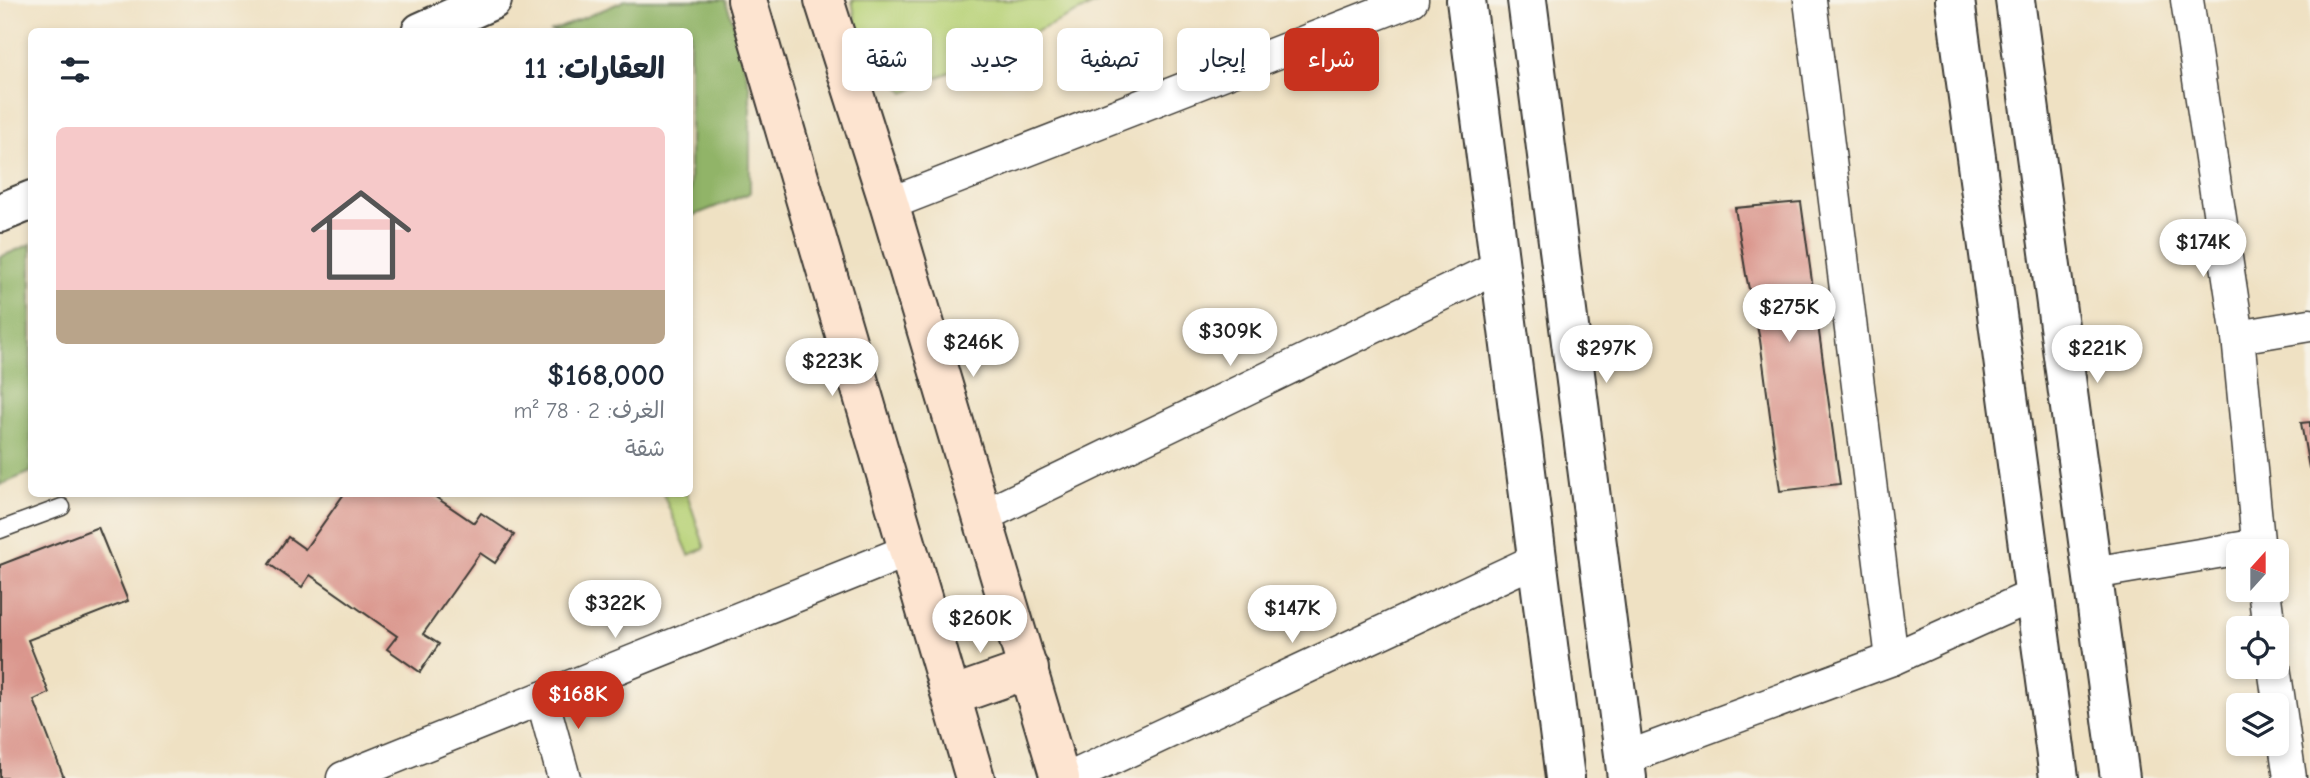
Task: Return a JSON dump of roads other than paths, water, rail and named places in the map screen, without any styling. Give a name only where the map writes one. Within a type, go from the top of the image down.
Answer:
[{"type":"main road","points":[[747,0],[975,778]]},
{"type":"main road","points":[[824,0],[890,204],[1060,778]]},
{"type":"main road","points":[[952,696],[1029,669]]},
{"type":"street","points":[[430,28],[492,0]]},
{"type":"street","points":[[890,204],[1412,0]]},
{"type":"street","points":[[1466,0],[1565,778]]},
{"type":"street","points":[[1527,0],[1626,768],[1892,659],[2034,595]]},
{"type":"street","points":[[1810,0],[1892,659]]},
{"type":"street","points":[[1955,0],[2059,778]]},
{"type":"street","points":[[2015,0],[2120,778]]},
{"type":"street","points":[[2187,0],[2238,337],[2258,539]]},
{"type":"street","points":[[0,213],[28,202]]},
{"type":"street","points":[[984,516],[1500,266]]},
{"type":"street","points":[[2238,337],[2310,325]]},
{"type":"street","points":[[342,778],[907,551]]},
{"type":"street","points":[[2093,573],[2226,553]]},
{"type":"street","points":[[1070,778],[1538,559]]},
{"type":"street","points":[[2277,679],[2295,756]]},
{"type":"street","points":[[542,698],[564,778]]},
{"type":"lane","points":[[0,530],[62,507]]}]
